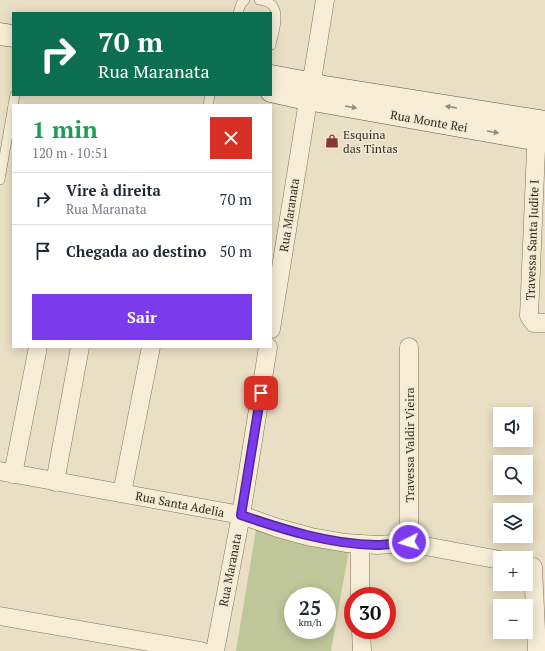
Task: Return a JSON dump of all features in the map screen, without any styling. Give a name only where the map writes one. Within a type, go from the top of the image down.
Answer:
[{"type":"street","name":"Rua Maranata","points":[[272,323],[325,0]]},
{"type":"street","points":[[0,34],[12,36]]},
{"type":"street","name":"Rua Monte Rei","points":[[272,76],[309,91]]},
{"type":"street","name":"Rua Monte Rei","points":[[272,91],[309,91],[541,131]]},
{"type":"street","name":"Travessa Santa Judite I","points":[[541,131],[530,316],[534,323],[545,323]]},
{"type":"street","name":"Travessa Valdir Vieira","points":[[409,347],[409,542]]},
{"type":"street","points":[[7,473],[38,348]]},
{"type":"street","points":[[55,482],[80,348]]},
{"type":"street","points":[[122,492],[151,348]]},
{"type":"street","name":"Rua Maranata","points":[[215,651],[241,515],[268,348]]},
{"type":"street","name":"Rua Santa Adelia","points":[[7,473],[122,492],[241,515],[278,528],[311,537],[346,543],[377,545],[409,542],[493,559]]},
{"type":"street","points":[[360,544],[360,587]]},
{"type":"street","points":[[535,568],[536,651]]},
{"type":"street","points":[[0,616],[201,651]]},
{"type":"street","points":[[361,639],[362,651]]},
{"type":"lane","points":[[238,12],[241,4],[245,0]]},
{"type":"lane","points":[[259,0],[268,2],[273,6],[276,12],[272,40]]},
{"type":"lane","points":[[0,180],[12,111]]},
{"type":"green space","points":[[256,530],[349,550],[336,623],[336,587],[284,587],[284,639],[333,639],[331,651],[236,651]]},
{"type":"place","name":"Esquina das Tintas","points":[[332,141]]},
{"type":"route","points":[[261,393],[241,515],[278,528],[311,537],[346,543],[377,545],[409,542]]}]
